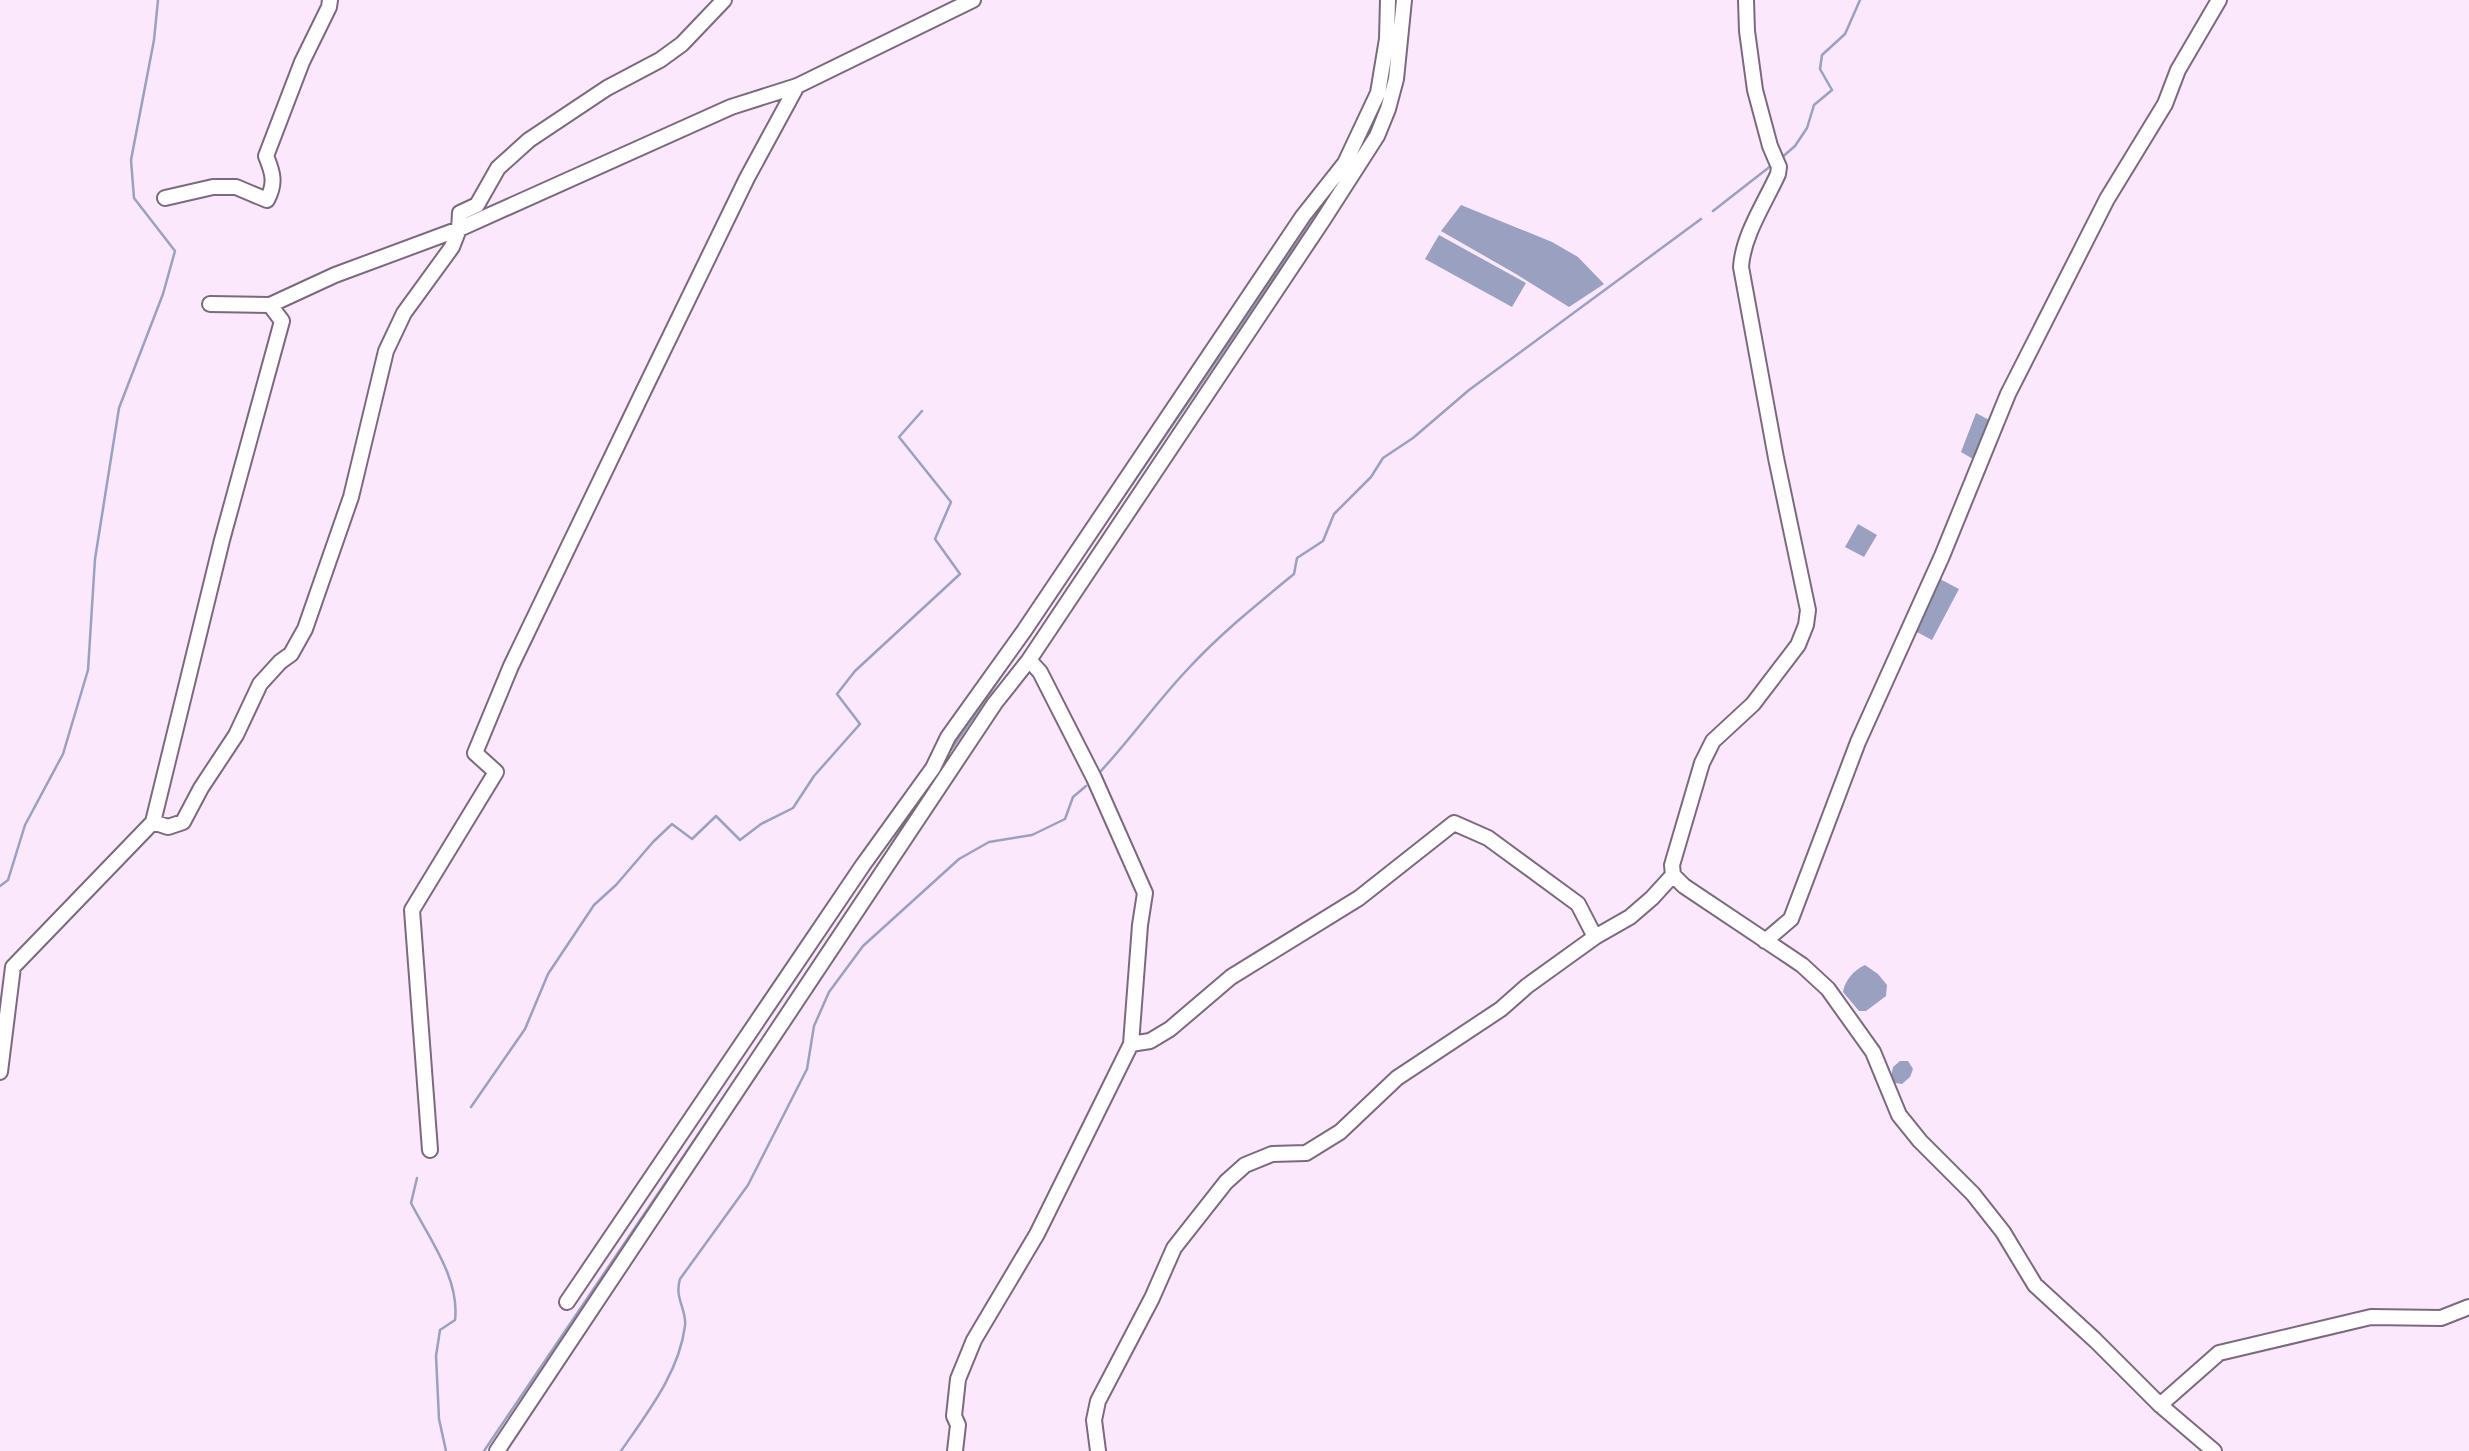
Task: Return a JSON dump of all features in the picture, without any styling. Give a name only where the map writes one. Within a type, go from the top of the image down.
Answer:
[{"type":"street","points":[[164,198],[213,187],[236,187],[267,200],[274,176],[267,156],[302,62],[330,0]]},
{"type":"street","points":[[153,822],[168,827],[183,822],[201,788],[236,735],[260,684],[291,654],[304,629],[351,497],[386,351],[404,313],[452,247],[460,213],[477,205],[498,168],[529,140],[607,88],[660,60],[682,44],[724,0]]},
{"type":"street","points":[[210,304],[270,305],[335,275],[458,229],[732,107],[797,86],[973,0]]},
{"type":"street","points":[[567,1302],[863,865],[933,768],[948,737],[1024,631],[1303,216],[1345,163],[1378,93],[1387,39],[1388,0]]},
{"type":"street","points":[[497,1451],[995,704],[1029,660],[1377,136],[1396,79],[1404,0]]},
{"type":"street","points":[[1746,0],[1755,90],[1779,174],[1748,236],[1741,267],[1776,458],[1808,610],[1807,625],[1798,645],[1753,704],[1713,741],[1702,763],[1672,865],[1673,875],[1684,886],[1802,965],[1828,989],[1873,1052],[1899,1115],[1920,1141],[1973,1194],[2003,1232],[2035,1285],[2160,1405],[2214,1451]]},
{"type":"street","points":[[1765,940],[1791,919],[1858,742],[1942,556],[2008,394],[2107,199],[2165,104],[2178,70],[2219,0]]},
{"type":"street","points":[[430,1150],[412,910],[496,772],[475,753],[511,666],[747,178],[797,86]]},
{"type":"street","points":[[0,1072],[13,967],[153,822],[222,540],[282,321],[270,305]]},
{"type":"street","points":[[955,1451],[958,1425],[954,1416],[958,1379],[974,1339],[1037,1234],[1131,1044],[1145,893],[1094,778],[1040,672],[1029,660]]},
{"type":"street","points":[[1131,1044],[1150,1041],[1170,1029],[1231,976],[1359,898],[1454,823],[1488,838],[1578,904],[1595,937]]},
{"type":"street","points":[[1098,1451],[1094,1420],[1098,1401],[1152,1298],[1174,1248],[1226,1182],[1245,1165],[1272,1154],[1306,1153],[1332,1137],[1398,1079],[1501,1009],[1527,986],[1595,937],[1630,917],[1673,875]]},
{"type":"street","points":[[2160,1405],[2218,1353],[2371,1317],[2441,1318],[2469,1307]]},
{"type":"water","points":[[1461,205],[1552,242],[1578,257],[1604,284],[1569,307],[1441,231]]},
{"type":"water","points":[[1439,235],[1526,283],[1512,307],[1425,259]]},
{"type":"water","points":[[1976,413],[1991,421],[1973,459],[1961,452]]},
{"type":"water","points":[[1858,524],[1877,535],[1864,557],[1845,547]]},
{"type":"water","points":[[1940,579],[1959,589],[1932,640],[1913,630]]},
{"type":"water","points":[[1865,965],[1887,985],[1886,996],[1866,1011],[1859,1011],[1843,992],[1851,976]]},
{"type":"water","points":[[1900,1061],[1908,1061],[1913,1069],[1910,1077],[1902,1084],[1895,1083],[1891,1077],[1893,1067]]},
{"type":"waterway","points":[[0,886],[8,880],[25,825],[63,754],[88,670],[95,559],[119,408],[163,294],[175,251],[134,198],[131,160],[154,40],[158,0]]},
{"type":"waterway","points":[[1780,159],[1795,146],[1807,128],[1814,105],[1832,90],[1820,69],[1822,55],[1845,34],[1860,0]]},
{"type":"waterway","points":[[1713,211],[1772,165]]},
{"type":"waterway","points":[[944,760],[1339,181]]},
{"type":"waterway","points":[[1099,773],[1199,658],[1294,574],[1297,558],[1323,541],[1334,514],[1371,477],[1383,458],[1413,438],[1469,390],[1701,219]]},
{"type":"waterway","points":[[471,1107],[525,1029],[548,974],[594,905],[672,824],[692,839],[716,816],[740,840],[761,824],[793,808],[814,776],[860,724],[837,694],[855,671],[960,574],[935,539],[951,502],[899,437],[922,411]]},
{"type":"waterway","points":[[621,1451],[660,1392],[682,1343],[685,1326],[679,1298],[680,1279],[748,1185],[807,1069],[814,1026],[829,992],[863,946],[959,859],[989,842],[1032,835],[1065,819],[1073,797],[1086,786]]},
{"type":"waterway","points":[[872,876],[926,789]]},
{"type":"waterway","points":[[484,1451],[785,1006]]},
{"type":"waterway","points":[[417,1178],[411,1203],[442,1259],[453,1289],[455,1305],[455,1320],[440,1330],[436,1356],[439,1419],[446,1451]]}]
